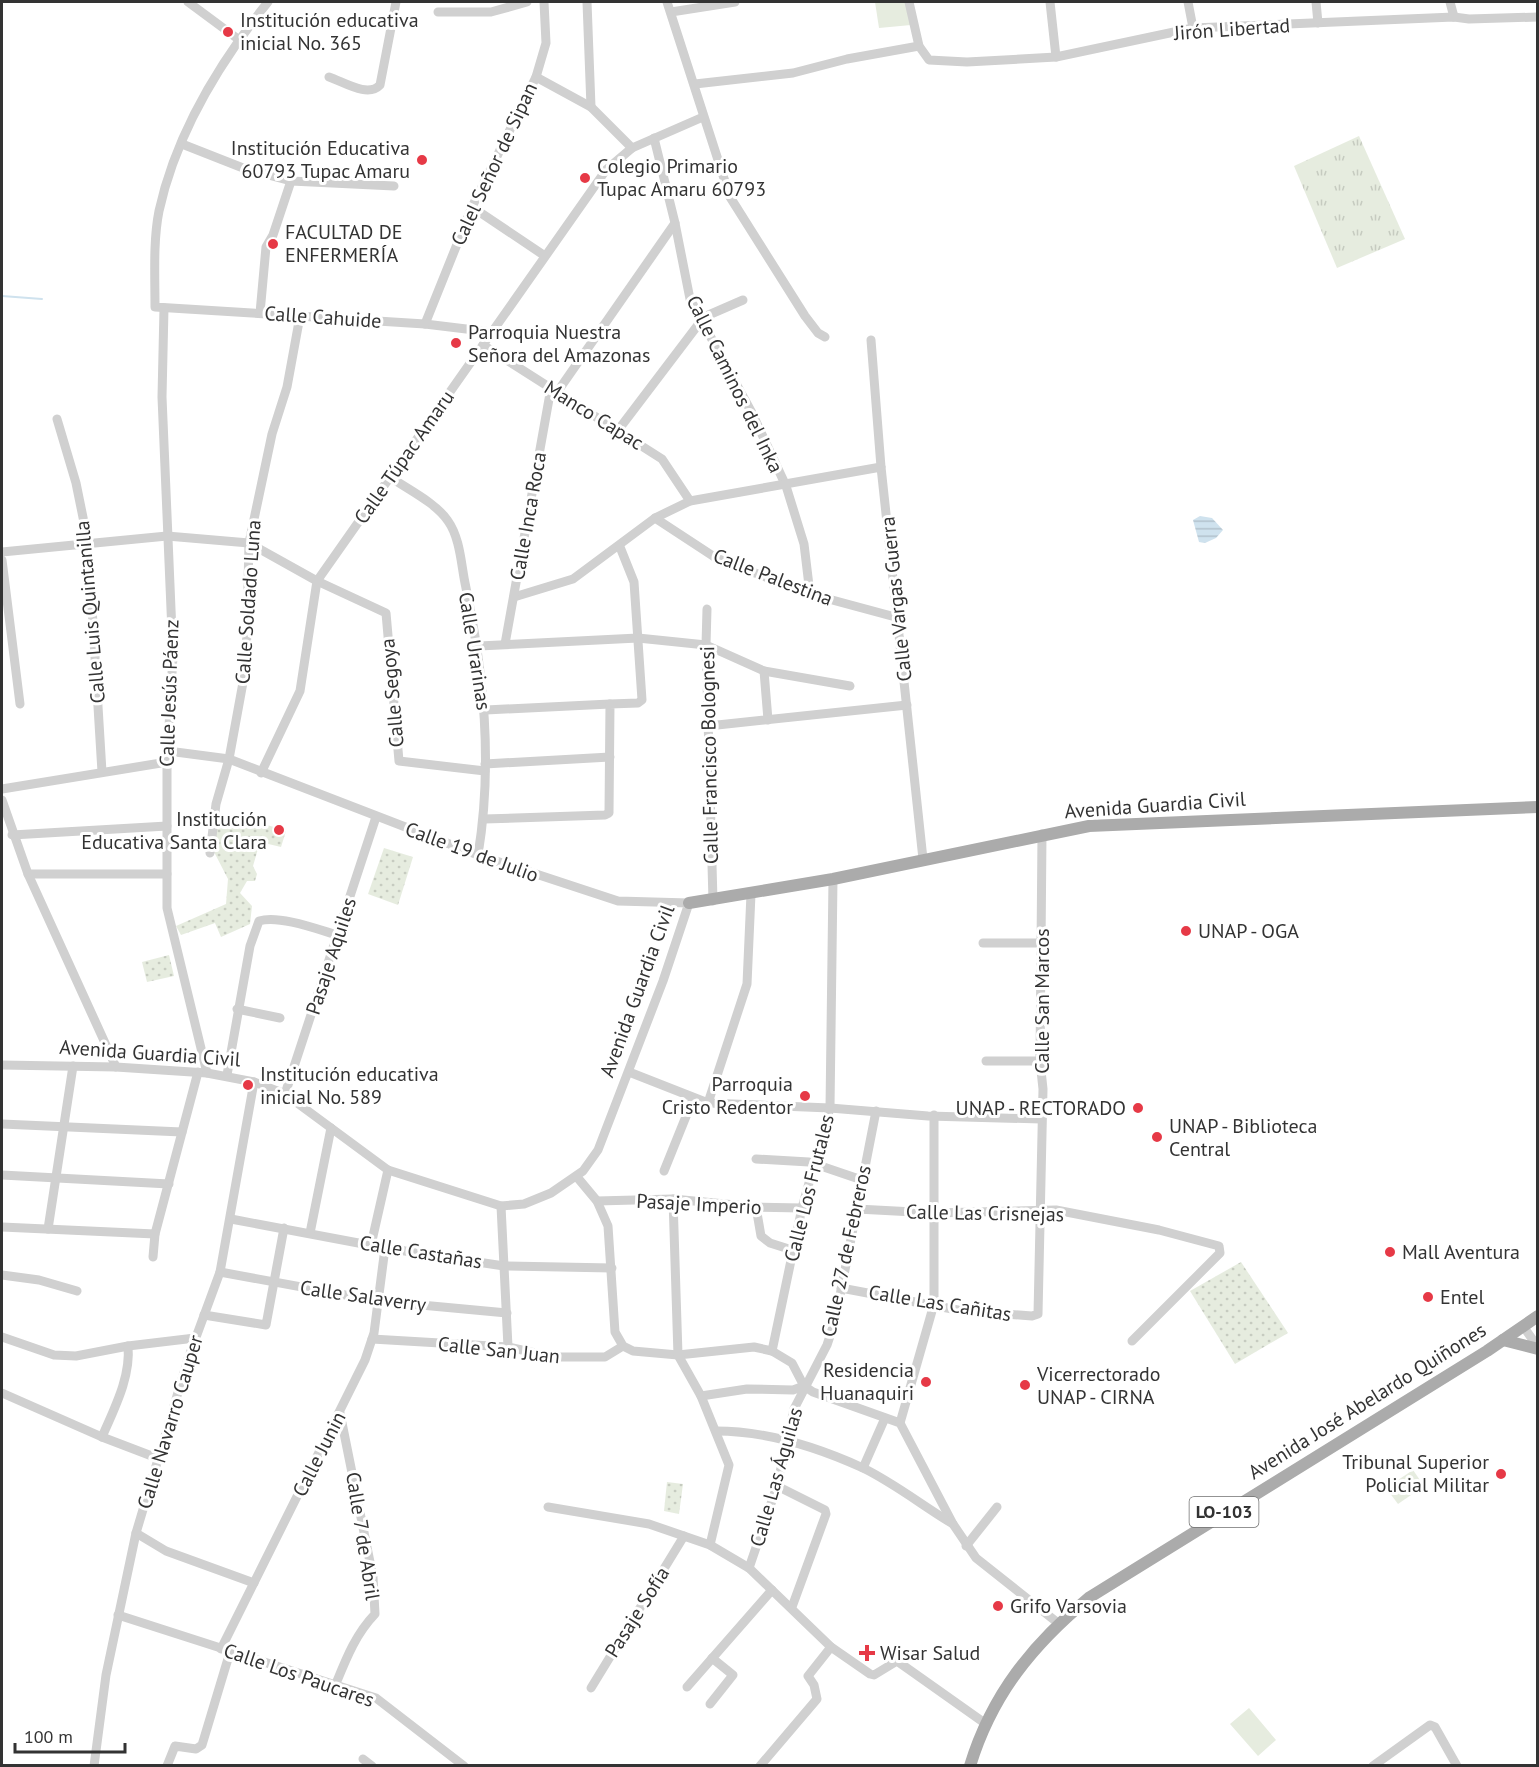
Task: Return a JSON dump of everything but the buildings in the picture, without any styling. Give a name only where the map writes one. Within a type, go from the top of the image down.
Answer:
[{"type":"main road","name":"Avenida Guardia Civil","points":[[689,903],[713,901],[832,879],[1089,826],[1164,821],[1538,807]]},
{"type":"main road","name":"Avenida José Abelardo Quiñones","points":[[970,1766],[986,1724],[1022,1663],[1058,1623],[1090,1597],[1537,1317]]},
{"type":"main road","points":[[1503,1340],[1538,1348]]},
{"type":"street","points":[[188,2],[238,39]]},
{"type":"street","name":"Calle Jesús Páenz","points":[[202,1072],[167,908],[166,762],[173,656],[159,307],[159,210],[198,105],[238,39],[268,2]]},
{"type":"street","points":[[329,76],[368,91],[375,90],[380,85],[396,2]]},
{"type":"street","points":[[438,12],[491,12],[527,2]]},
{"type":"street","name":"Calel Señor de Sipan","points":[[425,324],[472,207],[536,77],[546,43],[544,2]]},
{"type":"street","points":[[587,2],[591,107]]},
{"type":"street","points":[[667,2],[730,197],[805,316],[818,333],[825,337]]},
{"type":"street","points":[[671,12],[735,2]]},
{"type":"street","points":[[695,84],[793,73],[847,58],[919,46],[909,2]]},
{"type":"street","points":[[1050,2],[1056,57]]},
{"type":"street","points":[[1188,2],[1193,28]]},
{"type":"street","points":[[1316,2],[1317,23]]},
{"type":"street","points":[[1450,2],[1454,17]]},
{"type":"street","name":"Jirón Libertad","points":[[919,46],[929,60],[967,62],[1056,57],[1193,28],[1454,17],[1469,19],[1538,17]]},
{"type":"street","points":[[536,77],[591,107],[632,148]]},
{"type":"street","name":"Calle Túpac Amaru","points":[[317,581],[606,170],[632,148],[703,117]]},
{"type":"street","name":"Calle Caminos del Inka","points":[[654,138],[675,223],[690,299],[752,413],[786,486],[804,544],[810,594]]},
{"type":"street","points":[[182,144],[243,168],[291,181],[394,186]]},
{"type":"street","points":[[260,313],[266,247],[273,235],[291,181]]},
{"type":"street","points":[[472,207],[544,256]]},
{"type":"street","name":"Calle Inca Roca","points":[[505,644],[555,390],[675,223]]},
{"type":"street","points":[[619,429],[701,321],[743,300]]},
{"type":"street","name":"Calle Cahuide","points":[[159,307],[425,324],[491,332]]},
{"type":"street","name":"Calle Soldado Luna","points":[[210,853],[216,804],[229,759],[246,666],[249,543],[272,434],[287,387],[300,316]]},
{"type":"street","name":"Calle Vargas Guerra","points":[[871,339],[881,467],[899,618],[923,859]]},
{"type":"street","name":"Manco Capac","points":[[483,345],[619,429],[662,459],[690,501]]},
{"type":"street","name":"Calle Luis Quintanilla","points":[[57,419],[88,542],[102,772]]},
{"type":"street","points":[[514,597],[573,579],[620,547],[655,518],[690,501],[786,486],[881,467]]},
{"type":"street","name":"Calle Urarinas","points":[[390,477],[442,513],[454,532],[478,646],[486,710],[484,819],[478,855]]},
{"type":"street","name":"Calle Palestina","points":[[655,518],[716,558],[810,594],[899,618]]},
{"type":"street","points":[[2,552],[167,536],[249,543],[317,581],[300,691],[261,773]]},
{"type":"street","points":[[486,710],[610,704],[642,700],[634,582],[620,547]]},
{"type":"street","points":[[2,560],[20,704]]},
{"type":"street","name":"Calle Segoya","points":[[317,581],[386,613],[399,761],[485,767]]},
{"type":"street","name":"Calle Francisco Bolognesi","points":[[707,609],[713,901]]},
{"type":"street","points":[[478,646],[638,638],[706,645],[764,671],[850,686]]},
{"type":"street","points":[[764,671],[768,720]]},
{"type":"street","points":[[484,819],[605,816],[610,809],[610,704]]},
{"type":"street","points":[[708,726],[907,705]]},
{"type":"street","name":"Calle 19 de Julio","points":[[168,751],[229,759],[478,855],[618,901],[689,903]]},
{"type":"street","points":[[485,767],[610,757]]},
{"type":"street","points":[[2,789],[166,762]]},
{"type":"street","points":[[2,800],[12,835],[28,874],[116,1067]]},
{"type":"street","name":"Pasaje Aquiles","points":[[285,1094],[376,817]]},
{"type":"street","points":[[12,835],[167,826]]},
{"type":"street","name":"Calle San Marcos","points":[[1039,1312],[1043,1089],[1040,1061],[1042,834]]},
{"type":"street","points":[[28,874],[167,874]]},
{"type":"street","name":"Calle Los Frutales","points":[[772,1351],[802,1208],[830,1108],[832,879]]},
{"type":"street","points":[[708,1103],[747,984],[751,894]]},
{"type":"street","name":"Avenida Guardia Civil","points":[[2,1065],[116,1067],[202,1072],[254,1082],[285,1094],[388,1170],[501,1206],[524,1204],[577,1177],[598,1150],[629,1072],[689,903]]},
{"type":"street","points":[[227,1075],[250,946],[259,921],[266,919],[300,924],[337,935]]},
{"type":"street","points":[[983,943],[1042,943]]},
{"type":"street","points":[[237,1009],[280,1018]]},
{"type":"street","points":[[986,1061],[1040,1061]]},
{"type":"street","points":[[48,1229],[73,1066]]},
{"type":"street","points":[[153,1257],[155,1234],[182,1132],[202,1072]]},
{"type":"street","points":[[629,1072],[708,1103],[1041,1119]]},
{"type":"street","name":"Calle Navarro Cauper","points":[[94,1766],[106,1675],[136,1533],[195,1338],[220,1272],[254,1082]]},
{"type":"street","points":[[664,1171],[693,1099]]},
{"type":"street","name":"Calle 27 de Febreros","points":[[804,1386],[827,1345],[841,1288],[876,1111]]},
{"type":"street","points":[[934,1114],[934,1304],[900,1423],[966,1546],[993,1574],[1058,1623]]},
{"type":"street","points":[[2,1124],[182,1132]]},
{"type":"street","points":[[310,1233],[331,1128]]},
{"type":"street","points":[[756,1159],[813,1164],[862,1180]]},
{"type":"street","points":[[371,1245],[388,1170]]},
{"type":"street","points":[[2,1176],[169,1184]]},
{"type":"street","points":[[577,1177],[597,1201],[608,1226],[615,1332],[623,1346],[633,1352],[678,1355],[736,1347],[754,1347],[772,1351],[792,1363],[804,1386],[813,1392],[900,1423]]},
{"type":"street","points":[[673,1199],[678,1355],[701,1396],[729,1465],[710,1545]]},
{"type":"street","name":"Pasaje Imperio","points":[[597,1201],[673,1199],[756,1207],[802,1208]]},
{"type":"street","points":[[501,1206],[508,1347]]},
{"type":"street","points":[[756,1207],[760,1236],[770,1243],[792,1250]]},
{"type":"street","name":"Calle Las Crisnejas","points":[[856,1209],[933,1213],[1056,1210],[1159,1230],[1219,1246],[1220,1253],[1132,1341]]},
{"type":"street","name":"Calle Castañas","points":[[231,1219],[385,1248],[504,1266],[612,1268]]},
{"type":"street","points":[[2,1227],[155,1234]]},
{"type":"street","points":[[204,1316],[266,1325],[285,1228]]},
{"type":"street","name":"Calle Junin","points":[[167,1766],[172,1749],[179,1745],[196,1749],[202,1745],[225,1651],[254,1583],[340,1413],[372,1339],[385,1248]]},
{"type":"street","name":"Calle Salaverry","points":[[220,1272],[378,1301],[507,1313]]},
{"type":"street","points":[[2,1275],[39,1280],[77,1291]]},
{"type":"street","name":"Calle Las Cañitas","points":[[841,1288],[963,1311],[1032,1316],[1039,1312]]},
{"type":"street","points":[[1523,1326],[1538,1348]]},
{"type":"street","points":[[2,1337],[54,1355],[76,1356],[128,1351],[195,1338]]},
{"type":"street","name":"Calle San Juan","points":[[372,1339],[508,1347],[553,1357],[597,1358],[611,1355],[623,1346]]},
{"type":"street","points":[[102,1437],[121,1392],[128,1351]]},
{"type":"street","points":[[701,1396],[747,1389],[793,1390],[804,1386]]},
{"type":"street","name":"Calle Las Águilas","points":[[749,1568],[777,1486],[794,1409],[804,1386]]},
{"type":"street","points":[[2,1393],[102,1437],[157,1458]]},
{"type":"street","name":"Calle 7 de Abril","points":[[335,1686],[352,1645],[363,1626],[375,1614],[371,1567],[340,1413]]},
{"type":"street","points":[[863,1468],[885,1418]]},
{"type":"street","points":[[716,1431],[748,1432],[788,1440],[863,1468],[953,1524]]},
{"type":"street","points":[[777,1486],[825,1510],[826,1514],[792,1607]]},
{"type":"street","points":[[548,1507],[649,1524],[710,1545],[749,1568],[831,1647],[872,1675],[897,1661],[986,1724]]},
{"type":"street","points":[[966,1546],[997,1507]]},
{"type":"street","points":[[136,1533],[166,1551],[254,1583]]},
{"type":"street","name":"Pasaje Sofía","points":[[591,1688],[684,1536]]},
{"type":"street","points":[[687,1687],[772,1590]]},
{"type":"street","name":"Calle Los Paucares","points":[[118,1615],[376,1698],[464,1766]]},
{"type":"street","points":[[760,1766],[817,1699],[817,1691],[808,1676],[831,1647]]},
{"type":"street","points":[[710,1704],[733,1675],[712,1658]]},
{"type":"street","points":[[1373,1766],[1428,1726],[1435,1728],[1457,1766]]},
{"type":"street","points":[[363,1759],[372,1766]]},
{"type":"green space","points":[[875,2],[907,2],[911,25],[879,28]]},
{"type":"green space","points":[[1359,136],[1405,239],[1337,268],[1294,166]]},
{"type":"green space","points":[[219,819],[264,824],[286,831],[281,847],[260,842],[253,866],[257,874],[255,881],[247,881],[240,893],[252,906],[250,924],[221,937],[215,923],[181,935],[176,926],[226,904],[228,879],[212,848]]},
{"type":"green space","points":[[384,848],[413,857],[398,905],[368,894]]},
{"type":"green space","points":[[169,955],[174,976],[147,982],[142,962]]},
{"type":"green space","points":[[1241,1262],[1288,1333],[1235,1364],[1190,1291]]},
{"type":"green space","points":[[1413,1470],[1424,1486],[1398,1504],[1386,1488]]},
{"type":"green space","points":[[667,1482],[683,1484],[679,1514],[664,1511]]},
{"type":"green space","points":[[1249,1708],[1276,1740],[1258,1756],[1230,1724]]},
{"type":"water","points":[[1200,516],[1212,518],[1223,530],[1216,538],[1205,543],[1199,542],[1193,520]]},
{"type":"waterway","points":[[2,296],[42,299]]},
{"type":"place","name":"Institución educativa inicial No. 365","points":[[228,32]]},
{"type":"place","name":"Institución Educativa 60793 Tupac Amaru","points":[[422,160]]},
{"type":"place","name":"Colegio Primario Tupac Amaru 60793","points":[[585,178]]},
{"type":"place","name":"FACULTAD DE ENFERMERÍA","points":[[273,244]]},
{"type":"place","name":"Parroquia Nuestra Señora del Amazonas","points":[[456,343]]},
{"type":"place","name":"Institución Educativa Santa Clara","points":[[279,830]]},
{"type":"place","name":"UNAP - OGA","points":[[1186,931]]},
{"type":"place","name":"Institución educativa inicial No. 589","points":[[248,1085]]},
{"type":"place","name":"Parroquia Cristo Redentor","points":[[805,1096]]},
{"type":"place","name":"UNAP - RECTORADO","points":[[1138,1108]]},
{"type":"place","name":"UNAP - Biblioteca Central","points":[[1157,1137]]},
{"type":"place","name":"Mall Aventura","points":[[1390,1252]]},
{"type":"place","name":"Entel","points":[[1428,1297]]},
{"type":"place","name":"Residencia Huanaquiri","points":[[926,1382]]},
{"type":"place","name":"Vicerrectorado UNAP - CIRNA","points":[[1025,1385]]},
{"type":"place","name":"Tribunal Superior Policial Militar","points":[[1501,1474]]},
{"type":"place","name":"Grifo Varsovia","points":[[998,1606]]},
{"type":"place","name":"Wisar Salud","points":[[867,1653]]}]
